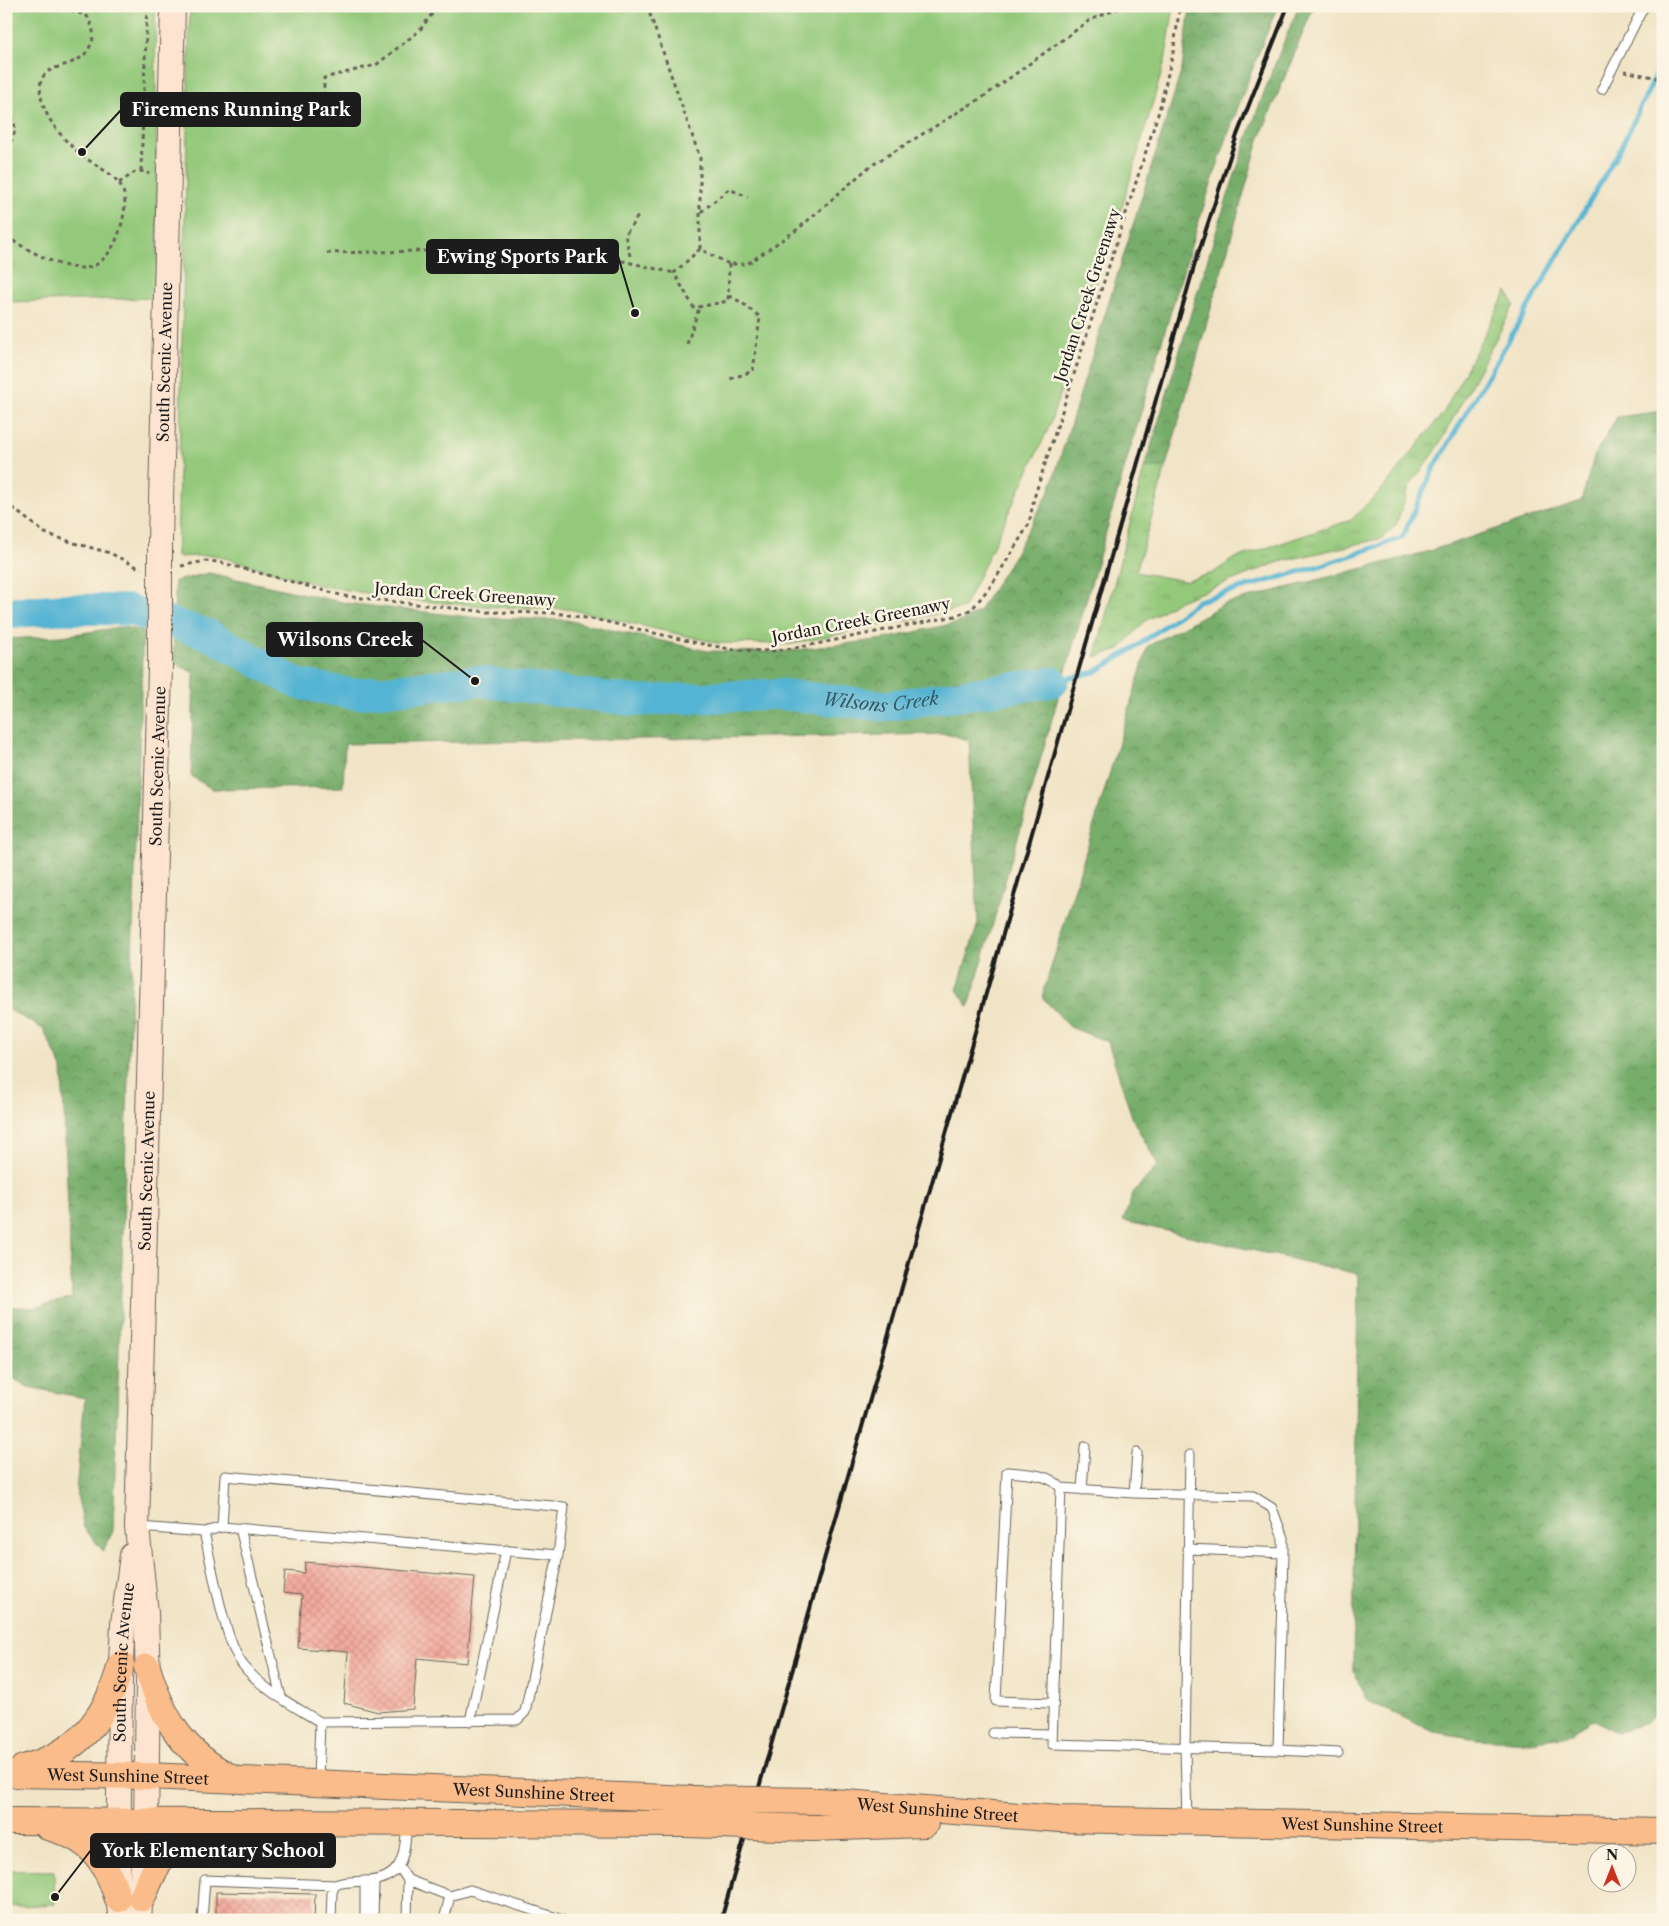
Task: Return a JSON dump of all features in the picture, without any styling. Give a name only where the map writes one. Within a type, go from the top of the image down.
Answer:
[{"type":"main road","name":"South Scenic Avenue","points":[[130,1909],[146,1823],[146,1613],[137,1527],[160,666],[160,542],[173,6]]},
{"type":"main road","name":"South Scenic Avenue","points":[[130,1909],[118,1823],[121,1664],[127,1581],[137,1527]]},
{"type":"main road","points":[[6,1774],[50,1759],[86,1734],[105,1708],[121,1664]]},
{"type":"main road","points":[[147,1667],[160,1706],[187,1746],[210,1766],[237,1780]]},
{"type":"main road","name":"West Sunshine Street","points":[[6,1774],[146,1776],[318,1784],[689,1811],[813,1828],[1060,1819]]},
{"type":"main road","name":"West Sunshine Street","points":[[18,1821],[407,1824],[689,1811],[819,1801],[1060,1819],[1663,1831]]},
{"type":"main road","points":[[18,1821],[60,1830],[87,1844],[104,1863],[130,1909],[179,1836],[199,1824],[215,1822]]},
{"type":"lane","points":[[1602,88],[1644,6]]},
{"type":"lane","points":[[1082,1490],[1085,1448]]},
{"type":"lane","points":[[1134,1493],[1137,1453]]},
{"type":"lane","points":[[1187,1822],[1185,1749],[1190,1455]]},
{"type":"lane","points":[[1052,1703],[996,1701],[1007,1472],[1040,1476],[1054,1480],[1061,1488],[1134,1493],[1253,1496],[1272,1508],[1282,1538],[1278,1750]]},
{"type":"lane","points":[[204,1532],[232,1646],[243,1665],[282,1697],[320,1722],[517,1720],[525,1712],[558,1555],[564,1507],[225,1476],[222,1527]]},
{"type":"lane","points":[[1061,1488],[1052,1744],[1338,1753]]},
{"type":"lane","points":[[137,1527],[204,1532],[222,1527],[240,1528],[558,1555]]},
{"type":"lane","points":[[240,1528],[282,1697]]},
{"type":"lane","points":[[1187,1549],[1282,1553]]},
{"type":"lane","points":[[470,1721],[506,1550]]},
{"type":"lane","points":[[318,1784],[320,1722]]},
{"type":"lane","points":[[993,1733],[1052,1734]]},
{"type":"lane","points":[[202,1920],[205,1880],[335,1885],[341,1882],[369,1881],[393,1872],[403,1860],[407,1824]]},
{"type":"lane","points":[[399,1866],[408,1880],[407,1920]]},
{"type":"lane","points":[[408,1880],[450,1896],[470,1890],[562,1920]]},
{"type":"lane","points":[[365,1920],[369,1881]]},
{"type":"lane","points":[[369,1881],[373,1920]]},
{"type":"lane","points":[[331,1920],[332,1892],[335,1885]]},
{"type":"lane","points":[[444,1920],[450,1896]]},
{"type":"path","points":[[6,237],[50,260],[82,268],[93,266],[103,259],[119,236],[123,219],[124,202],[119,183],[114,175],[80,154],[63,138],[42,103],[40,88],[42,77],[49,69],[76,62],[88,54],[94,38],[93,28],[87,16],[60,6]]},
{"type":"path","points":[[142,171],[147,6]]},
{"type":"path","points":[[324,96],[324,78],[376,65],[419,31],[438,6]]},
{"type":"path","points":[[647,6],[700,158],[700,249],[674,273]]},
{"type":"path","points":[[700,249],[729,264],[747,264],[798,229],[869,166],[986,95],[1090,20],[1124,6]]},
{"type":"path","name":"Jordan Creek Greenawy","points":[[181,566],[205,560],[219,562],[344,596],[400,604],[488,612],[556,613],[603,621],[736,650],[772,651],[801,647],[955,616],[972,608],[993,583],[1028,524],[1034,498],[1159,111],[1173,53],[1180,6]]},
{"type":"path","points":[[1630,74],[1663,79]]},
{"type":"path","points":[[6,110],[13,116],[15,126],[12,140],[6,145]]},
{"type":"path","points":[[119,183],[135,172],[142,171],[154,176],[169,177]]},
{"type":"path","points":[[700,212],[729,189],[748,197]]},
{"type":"path","points":[[630,256],[625,234],[638,216]]},
{"type":"path","points":[[327,253],[566,248],[674,273],[694,308],[728,301],[729,264]]},
{"type":"path","points":[[729,296],[741,302],[760,317],[753,371],[730,378]]},
{"type":"path","points":[[687,344],[699,307]]},
{"type":"path","points":[[6,503],[45,532],[74,544],[110,553],[142,570]]},
{"type":"green space","points":[[6,6],[155,6],[158,298],[6,302]]},
{"type":"green space","points":[[190,6],[1174,6],[1165,61],[1124,200],[1049,427],[964,608],[791,644],[717,643],[569,609],[497,607],[408,600],[323,586],[214,555],[177,557]]},
{"type":"green space","points":[[1190,6],[1278,6],[1215,172],[1179,285],[969,1007],[957,990],[978,923],[969,741],[950,734],[345,744],[343,787],[212,789],[191,776],[194,673],[173,662],[175,581],[209,573],[346,603],[478,618],[567,620],[707,651],[780,652],[884,639],[960,622],[979,611],[1011,561],[1050,490],[1182,69]]},
{"type":"green space","points":[[1299,6],[1314,6],[1259,140],[1166,466],[1144,469],[1234,177],[1254,119]]},
{"type":"green space","points":[[1507,291],[1514,305],[1435,452],[1410,485],[1396,525],[1383,538],[1279,562],[1177,602],[1144,622],[1120,649],[1095,657],[1144,469],[1166,466],[1136,572],[1185,581],[1213,573],[1233,559],[1351,520],[1385,486],[1444,412]]},
{"type":"green space","points":[[1663,411],[1663,1707],[1645,1724],[1616,1733],[1593,1719],[1563,1737],[1530,1742],[1477,1739],[1434,1732],[1368,1701],[1353,1669],[1358,1274],[1123,1221],[1133,1193],[1158,1165],[1133,1120],[1108,1042],[1070,1027],[1042,997],[1148,646],[1224,604],[1426,552],[1581,501],[1595,454],[1617,417]]},
{"type":"green space","points":[[122,627],[143,631],[113,1531],[103,1551],[84,1528],[76,1489],[85,1398],[28,1387],[6,1374],[6,1306],[32,1308],[72,1298],[62,1068],[43,1029],[6,1008],[6,639],[62,636]]},
{"type":"green space","points":[[6,1870],[54,1871],[55,1904],[6,1907]]},
{"type":"building","points":[[305,1562],[475,1577],[467,1663],[417,1658],[413,1709],[378,1712],[344,1703],[348,1652],[298,1648],[302,1595],[283,1593],[285,1571],[304,1573]]},
{"type":"building","points":[[216,1892],[315,1894],[314,1920],[216,1920]]},
{"type":"waterway","points":[[1053,682],[1095,672],[1136,647],[1198,601],[1326,564],[1402,538],[1433,470],[1619,151],[1663,61]]},
{"type":"waterway","name":"Wilsons Creek","points":[[6,613],[60,609],[130,610],[207,634],[298,684],[354,694],[475,681],[638,701],[778,694],[885,706],[1053,682]]},
{"type":"railway","points":[[721,1920],[1195,263],[1237,135],[1288,6]]},
{"type":"place","name":"Firemens Running Park","points":[[82,152]]},
{"type":"place","name":"Ewing Sports Park","points":[[635,313]]},
{"type":"place","name":"Wilsons Creek","points":[[475,681]]},
{"type":"place","name":"York Elementary School","points":[[55,1897]]}]
